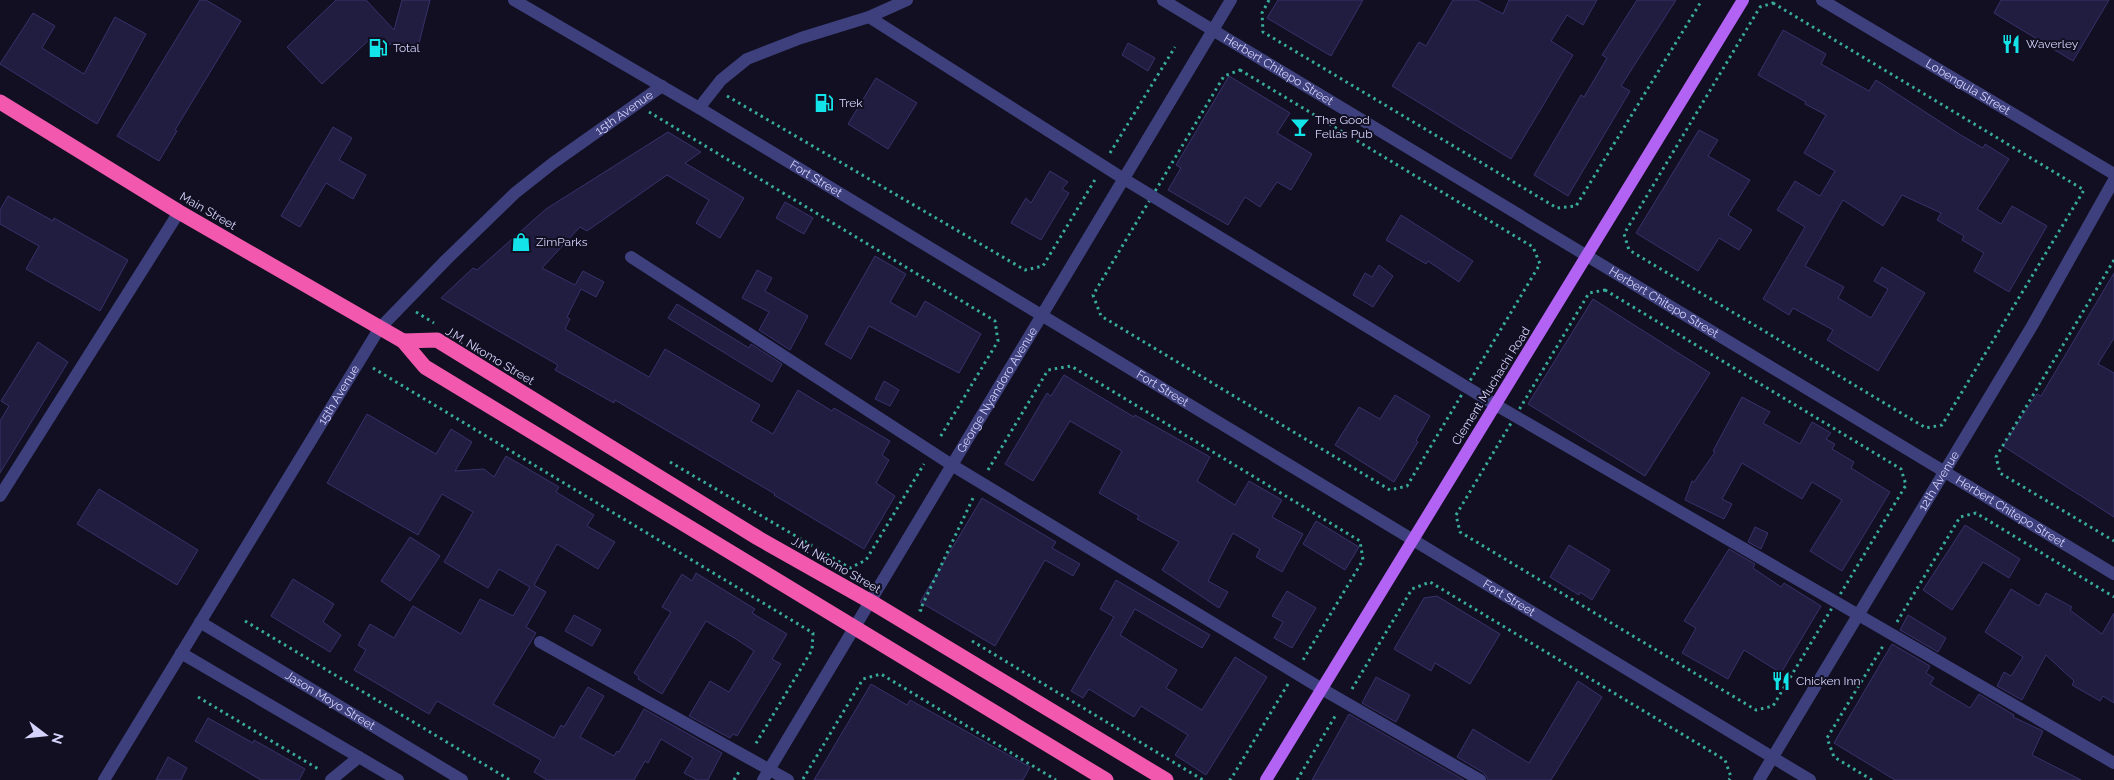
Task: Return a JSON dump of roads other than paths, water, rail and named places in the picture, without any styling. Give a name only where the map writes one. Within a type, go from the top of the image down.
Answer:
[{"type":"highway","name":"Main Street","points":[[0,102],[179,212],[379,329],[403,341]]},
{"type":"highway","name":"J.M. Nkomo Street","points":[[403,341],[436,340],[758,538],[870,602],[1166,780]]},
{"type":"highway","points":[[403,341],[425,367],[1106,780]]},
{"type":"main road","name":"Clement Muchachi Road","points":[[1266,780],[1744,2]]},
{"type":"street","name":"Fort Street","points":[[514,0],[700,108],[1810,780]]},
{"type":"street","points":[[700,108],[721,80],[747,59],[801,38],[868,17],[907,0]]},
{"type":"street","name":"Herbert Chitepo Street","points":[[1163,0],[2114,574]]},
{"type":"street","name":"George Nyandoro Avenue","points":[[766,775],[1231,0]]},
{"type":"street","name":"Lobengula Street","points":[[1822,0],[2114,174]]},
{"type":"street","points":[[868,17],[1124,179],[1496,405],[2114,763]]},
{"type":"street","name":"15th Avenue","points":[[104,780],[379,329],[515,193],[553,163],[662,86]]},
{"type":"street","name":"12th Avenue","points":[[1760,780],[2032,326],[2114,180]]},
{"type":"street","points":[[0,496],[179,212]]},
{"type":"street","points":[[631,257],[980,483],[1295,672],[1480,780]]},
{"type":"street","name":"Jason Moyo Street","points":[[200,622],[462,780]]},
{"type":"street","points":[[540,642],[748,757],[766,775],[788,780]]},
{"type":"street","points":[[181,653],[398,780]]},
{"type":"street","points":[[332,779],[359,757]]},
{"type":"place","name":"Waverley","points":[[2011,44]]},
{"type":"place","name":"Total","points":[[378,48]]},
{"type":"place","name":"Trek","points":[[824,103]]},
{"type":"place","name":"The Good Fellas Pub","points":[[1300,127]]},
{"type":"place","name":"ZimParks","points":[[521,242]]},
{"type":"place","name":"Chicken Inn","points":[[1781,681]]}]
